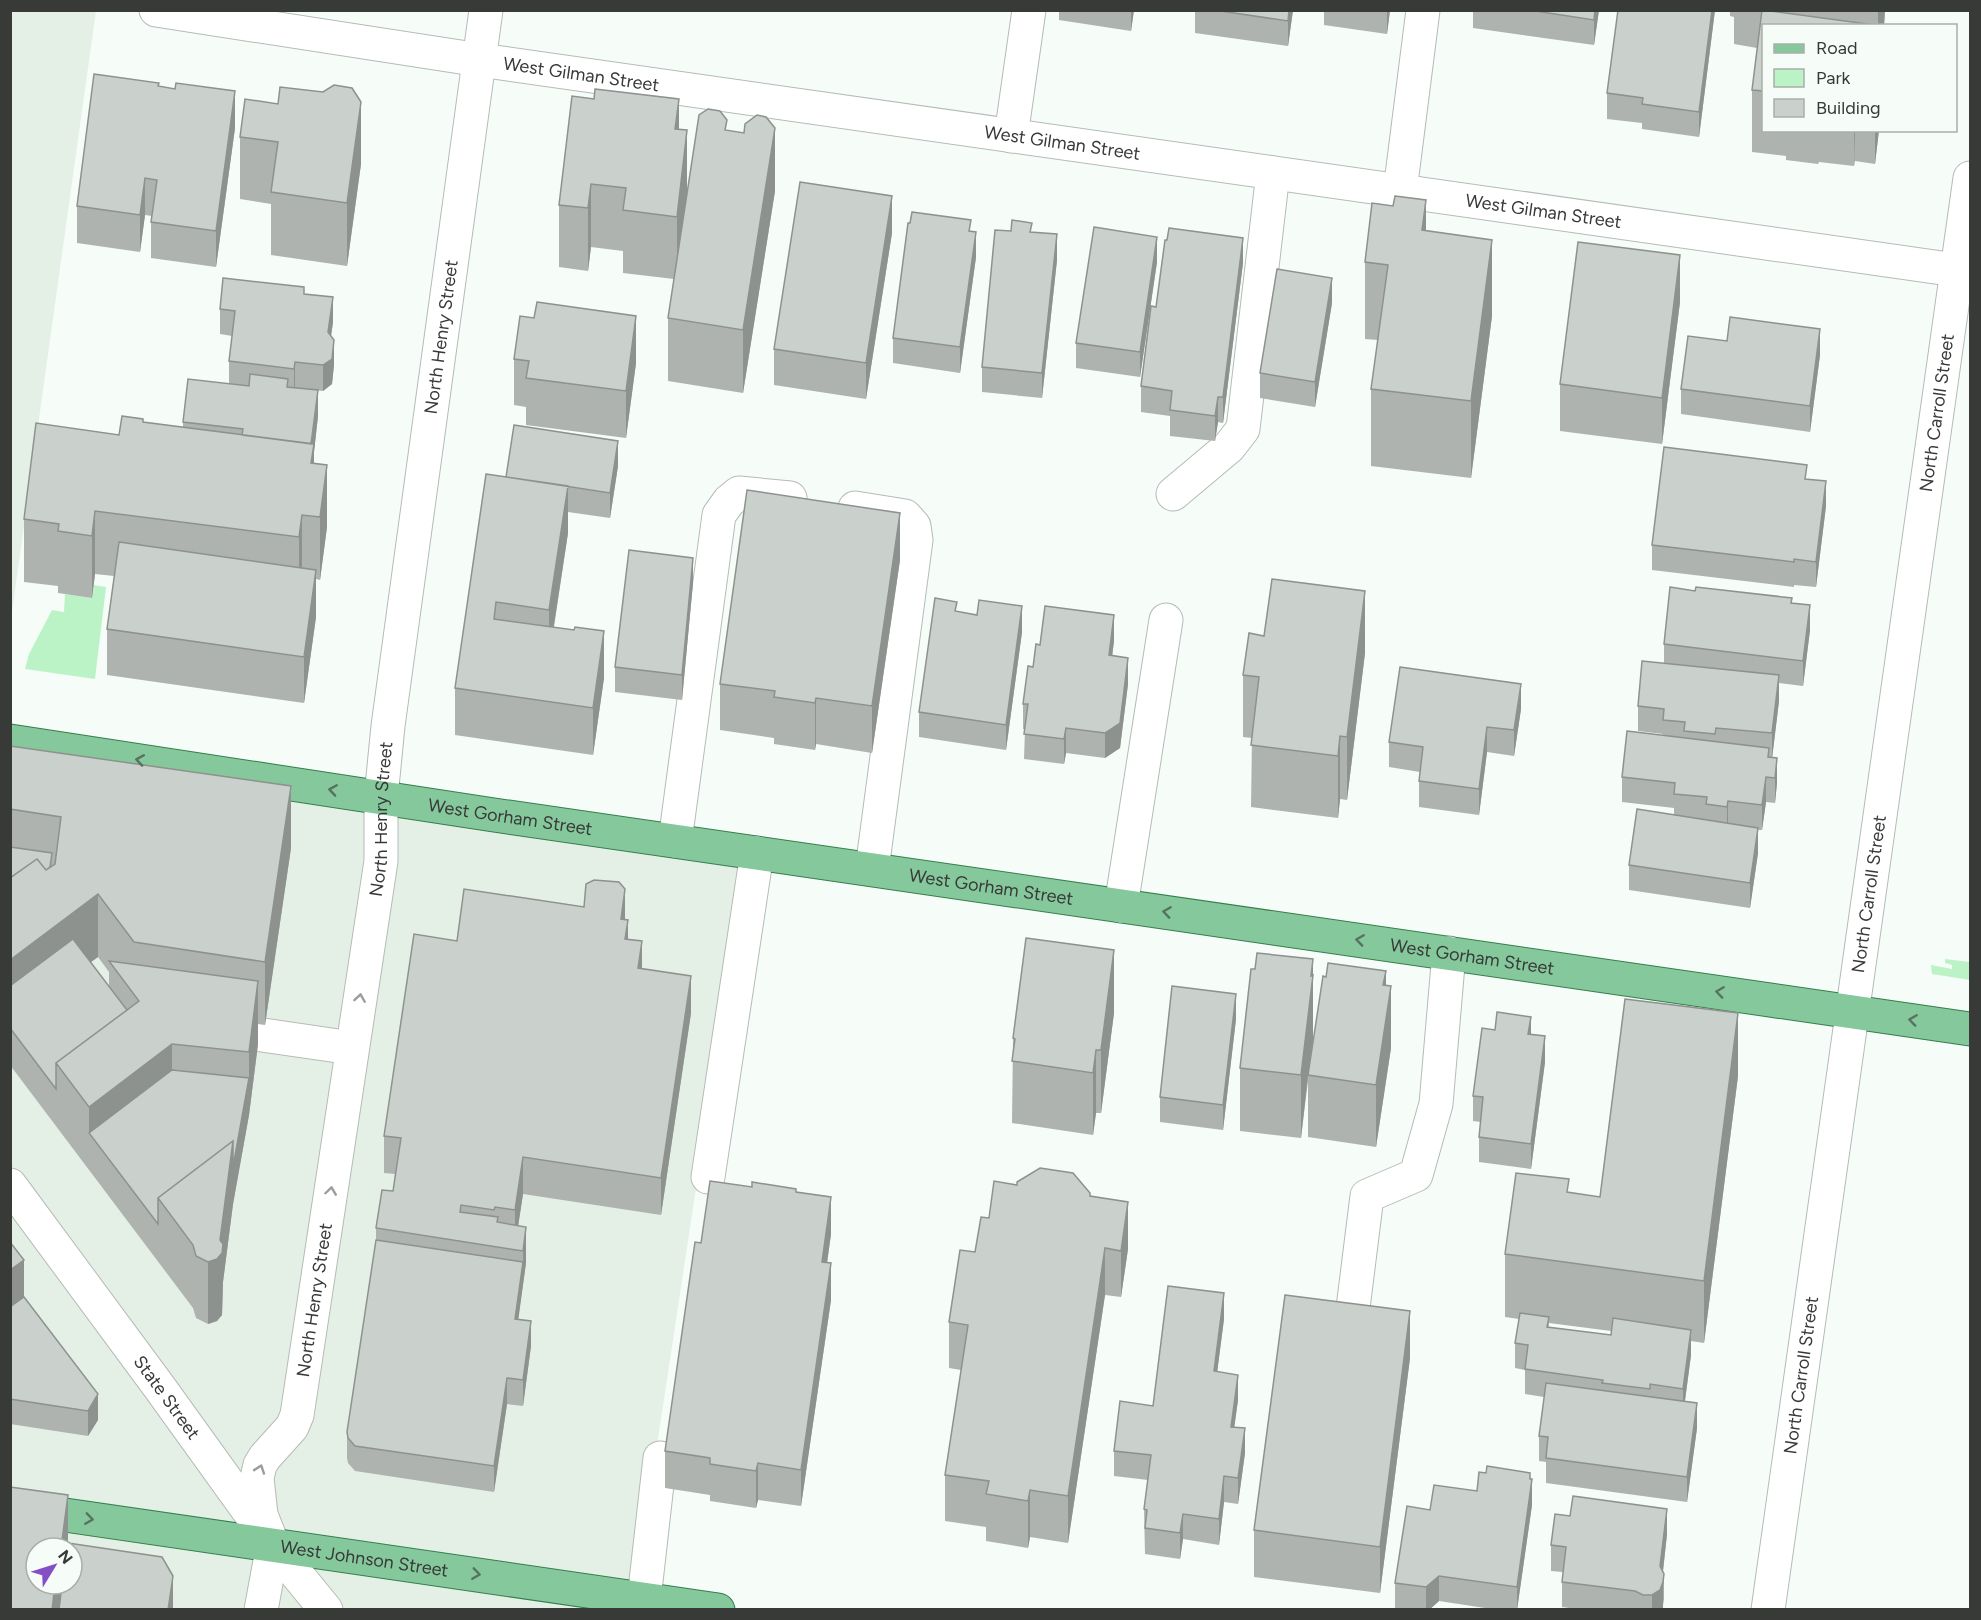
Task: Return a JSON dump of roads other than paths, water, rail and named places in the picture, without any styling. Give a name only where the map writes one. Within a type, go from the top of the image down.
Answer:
[{"type":"main road","name":"West Gorham Street","points":[[10,741],[675,841],[1971,1029]]},
{"type":"main road","name":"West Johnson Street","points":[[10,1508],[718,1610]]},
{"type":"street","name":"West Gilman Street","points":[[156,10],[480,60],[1964,271]]},
{"type":"street","name":"North Henry Street","points":[[273,1545],[261,1515],[257,1478],[260,1465],[265,1457],[296,1421],[381,861],[381,797],[388,726],[486,10]]},
{"type":"street","points":[[1011,136],[1029,10]]},
{"type":"street","points":[[1400,191],[1423,10]]},
{"type":"street","points":[[1173,494],[1229,447],[1243,429],[1249,395],[1273,173]]},
{"type":"street","name":"North Carroll Street","points":[[1768,1610],[1852,1011],[1964,271],[1971,178]]},
{"type":"street","points":[[675,841],[719,515],[729,501],[739,493],[802,500],[905,516],[914,526],[916,540],[872,869]]},
{"type":"street","points":[[1121,906],[1166,620]]},
{"type":"street","points":[[708,1177],[757,853]]},
{"type":"street","points":[[1353,1308],[1367,1196],[1416,1175],[1436,1104],[1449,953]]},
{"type":"street","points":[[185,1024],[352,1048]]},
{"type":"street","name":"State Street","points":[[10,1185],[273,1545],[326,1610]]},
{"type":"street","points":[[644,1599],[660,1458]]},
{"type":"street","points":[[261,1610],[273,1545]]}]
